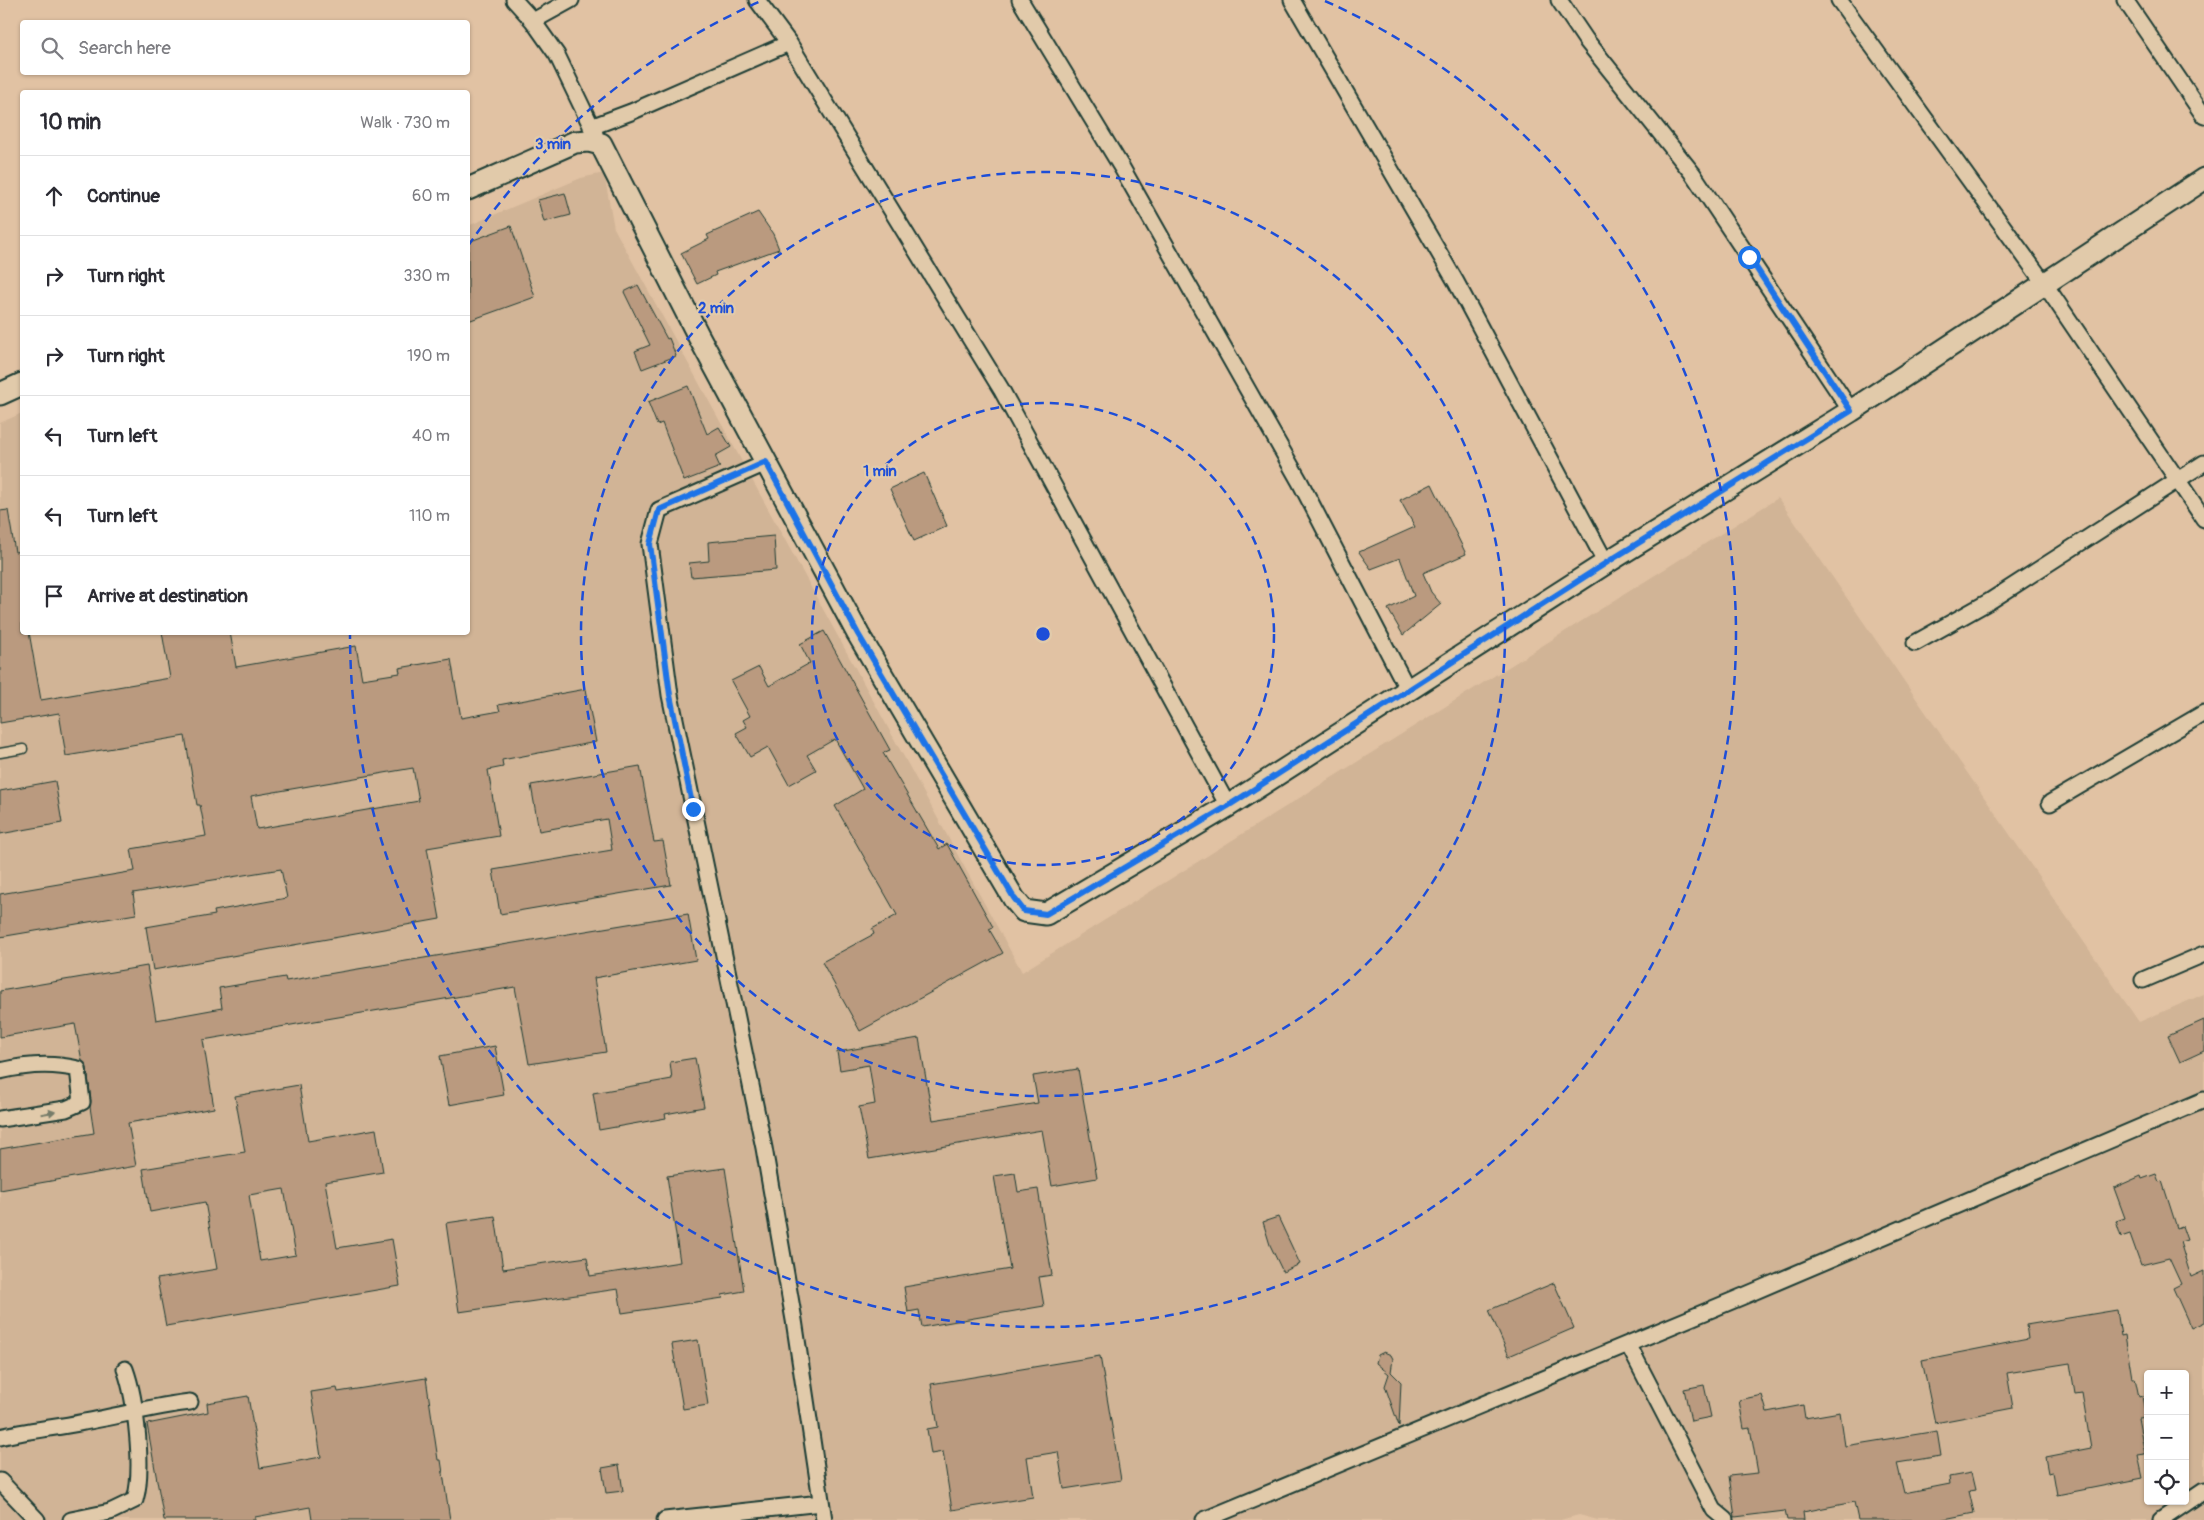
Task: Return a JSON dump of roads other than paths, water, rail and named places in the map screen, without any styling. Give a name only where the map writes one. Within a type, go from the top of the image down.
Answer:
[{"type":"main road","points":[[470,188],[575,142],[589,141],[596,135],[698,335],[858,634],[1009,890],[1024,911],[1046,914],[1228,806],[1606,563],[1851,411],[2204,179]]},
{"type":"main road","points":[[0,394],[20,385]]},
{"type":"street","points":[[514,0],[532,21],[556,55],[596,135],[631,112],[789,43]]},
{"type":"street","points":[[532,21],[571,0]]},
{"type":"street","points":[[757,0],[789,43],[1001,389],[1228,806]]},
{"type":"street","points":[[1020,0],[1122,168],[1300,482],[1408,690]]},
{"type":"street","points":[[1292,0],[1456,282],[1606,563]]},
{"type":"street","points":[[1559,0],[1586,40],[1693,174],[1851,411]]},
{"type":"street","points":[[1839,0],[2044,283],[2204,519]]},
{"type":"street","points":[[2125,0],[2204,116]]},
{"type":"street","points":[[766,462],[659,510],[650,544],[670,695],[764,1148],[794,1320],[824,1520]]},
{"type":"street","points":[[1915,643],[1990,601],[2204,463]]},
{"type":"street","points":[[2050,804],[2204,713]]},
{"type":"street","points":[[2143,980],[2204,954]]},
{"type":"street","points":[[0,1071],[48,1065],[64,1065],[78,1069],[82,1102],[66,1109],[0,1119]]},
{"type":"street","points":[[1204,1520],[1628,1344],[2204,1100]]},
{"type":"street","points":[[1628,1344],[1716,1515],[1726,1520]]},
{"type":"street","points":[[70,1520],[110,1512],[135,1500],[139,1486],[134,1410],[131,1386],[125,1369]]},
{"type":"street","points":[[0,1437],[28,1430],[85,1422],[134,1410],[190,1402]]},
{"type":"street","points":[[0,1481],[37,1520]]},
{"type":"street","points":[[2161,1520],[2204,1491]]},
{"type":"street","points":[[665,1520],[821,1503]]},
{"type":"lane","points":[[0,753],[23,749]]}]
